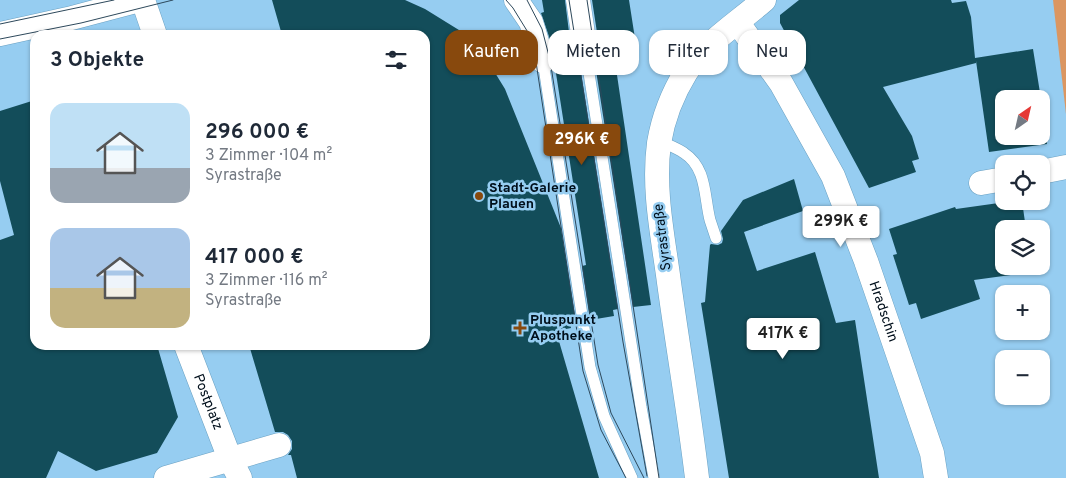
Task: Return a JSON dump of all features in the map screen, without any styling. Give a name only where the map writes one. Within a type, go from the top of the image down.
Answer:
[{"type":"street","points":[[0,34],[142,0],[153,30]]},
{"type":"street","points":[[516,0],[531,22],[543,61]]},
{"type":"street","points":[[578,0],[582,30]]},
{"type":"street","name":"Syrastraße","points":[[697,478],[663,238],[658,186],[660,141],[668,110],[677,88],[687,71],[703,52],[764,0]]},
{"type":"street","name":"Hradschin","points":[[738,23],[782,83],[833,176],[866,261],[932,453],[936,478]]},
{"type":"street","points":[[1050,170],[1066,167]]},
{"type":"street","name":"Postplatz","points":[[188,350],[235,469]]},
{"type":"street","points":[[166,478],[235,469],[279,445]]},
{"type":"lane","points":[[543,61],[590,367],[604,416],[632,478]]},
{"type":"lane","points":[[589,75],[636,379],[654,478]]},
{"type":"lane","points":[[660,141],[684,152],[698,168],[704,182],[710,218],[716,238]]},
{"type":"shaded area","points":[[1053,0],[1066,0],[1066,114]]},
{"type":"building","name":"Stadt-Galerie Plauen","points":[[272,0],[405,0],[425,9],[459,30],[445,30],[445,75],[496,75],[505,89],[561,228],[576,322],[570,323],[571,328],[556,331],[599,478],[297,478],[291,455],[288,455],[292,449],[292,441],[283,432],[275,432],[250,350],[430,350],[430,30],[281,30]]},
{"type":"building","points":[[542,0],[565,0],[569,30],[548,30],[548,34],[541,13],[544,12]]},
{"type":"building","points":[[592,0],[629,0],[634,30],[597,30]]},
{"type":"building","points":[[799,0],[951,0],[952,3],[966,1],[971,17],[975,58],[1033,49],[1040,90],[995,90],[995,145],[1040,145],[989,152],[976,61],[976,63],[883,87],[912,136],[919,159],[912,161],[916,172],[869,188],[806,71],[806,30],[784,30],[780,23],[780,15]]},
{"type":"building","points":[[556,75],[581,75],[618,309],[613,310],[614,316],[590,320],[582,266],[586,265]]},
{"type":"building","points":[[597,75],[617,75],[651,305],[633,307]]},
{"type":"building","points":[[30,102],[30,350],[158,350],[178,417],[157,453],[96,471],[58,451],[46,478],[0,478],[0,240],[14,235],[0,181],[0,111]]},
{"type":"building","points":[[794,179],[803,211],[744,232],[757,271],[815,252],[836,323],[855,320],[879,478],[729,478],[701,303],[705,302],[710,245],[722,243],[721,231],[743,200]]},
{"type":"building","points":[[995,204],[995,210],[1023,210],[1025,220],[995,220],[995,275],[1010,275],[974,280],[980,299],[921,319],[916,303],[909,305],[893,255],[897,254],[889,229],[955,207],[956,209]]},
{"type":"tram line","points":[[0,24],[114,0]]},
{"type":"tram line","points":[[46,30],[173,0]]},
{"type":"tram line","points":[[506,0],[529,34],[536,62],[583,371],[601,430],[626,478]]},
{"type":"tram line","points":[[527,0],[542,29],[550,60],[598,365],[611,413],[644,478]]},
{"type":"tram line","points":[[569,0],[623,342],[647,476]]},
{"type":"tram line","points":[[587,0],[659,478]]},
{"type":"tram line","points":[[0,39],[30,33]]},
{"type":"place","name":"Stadt-Galerie Plauen","points":[[479,196]]},
{"type":"place","name":"Pluspunkt Apotheke","points":[[520,328]]}]
